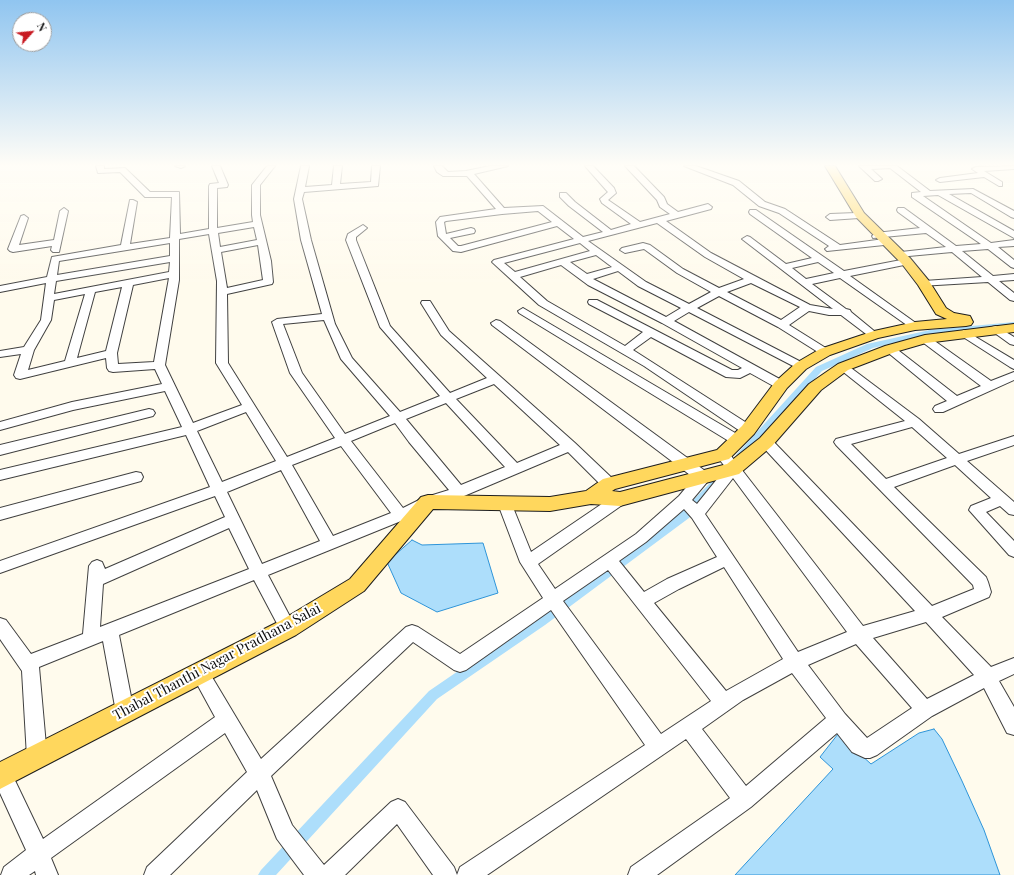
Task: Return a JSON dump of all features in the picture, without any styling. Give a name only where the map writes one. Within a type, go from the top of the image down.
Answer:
[{"type":"main road","points":[[850,207],[856,216],[880,238],[924,284],[955,326]]},
{"type":"main road","points":[[855,207],[860,215],[880,238]]},
{"type":"main road","points":[[901,259],[919,284],[955,326],[996,330],[1014,328]]},
{"type":"main road","points":[[724,467],[743,435],[781,385],[801,366],[825,352],[874,335],[1014,320]]},
{"type":"main road","points":[[428,502],[550,504],[591,497],[724,467],[765,443],[814,387],[843,367],[890,348],[919,330]]},
{"type":"main road","points":[[743,435],[765,443]]},
{"type":"main road","points":[[614,492],[687,465],[724,467]]},
{"type":"main road","name":"Thabal Thanthi Nagar Pradhana Salai","points":[[1,775],[288,628],[356,585],[428,502]]},
{"type":"street","points":[[125,247],[132,207]]},
{"type":"street","points":[[176,207],[174,274],[159,365],[258,572],[288,628]]},
{"type":"street","points":[[212,207],[213,232],[222,281],[222,363],[284,463],[330,544]]},
{"type":"street","points":[[222,292],[268,282],[266,261],[256,215],[256,207]]},
{"type":"street","points":[[300,207],[306,240],[330,324],[347,359],[386,402],[459,492]]},
{"type":"street","points":[[498,207],[502,211]]},
{"type":"street","points":[[576,207],[610,232]]},
{"type":"street","points":[[613,207],[638,225]]},
{"type":"street","points":[[666,207],[677,215]]},
{"type":"street","points":[[708,207],[497,262],[543,303],[625,351],[743,435]]},
{"type":"street","points":[[769,207],[785,213],[838,248]]},
{"type":"street","points":[[933,207],[990,246],[1014,265]]},
{"type":"street","points":[[965,207],[1014,235]]},
{"type":"street","points":[[1000,207],[1014,215]]},
{"type":"street","points":[[558,223],[461,249],[456,249],[444,237],[440,228],[440,222],[443,220],[502,211],[540,208],[596,252],[642,284],[801,366]]},
{"type":"street","points":[[64,210],[51,279],[46,320],[28,350],[20,375],[111,353]]},
{"type":"street","points":[[901,210],[955,250],[1014,298]]},
{"type":"street","points":[[753,212],[812,252],[919,330],[990,387]]},
{"type":"street","points":[[830,217],[856,216]]},
{"type":"street","points":[[24,218],[13,249],[58,242]]},
{"type":"street","points":[[659,220],[708,255],[808,307],[828,312],[846,312]]},
{"type":"street","points":[[55,259],[258,224]]},
{"type":"street","points":[[363,228],[351,236],[351,240],[386,327],[448,398],[515,469]]},
{"type":"street","points":[[812,252],[929,230]]},
{"type":"street","points":[[444,237],[471,231]]},
{"type":"street","points":[[747,239],[846,312],[874,335]]},
{"type":"street","points":[[217,250],[262,242]]},
{"type":"street","points":[[805,282],[901,259],[955,250],[1014,243]]},
{"type":"street","points":[[625,250],[643,246],[647,247],[680,271],[782,325],[825,352]]},
{"type":"street","points":[[513,276],[596,252]]},
{"type":"street","points":[[0,289],[174,258]]},
{"type":"street","points":[[785,267],[821,259]]},
{"type":"street","points":[[562,261],[592,283],[666,321],[781,385]]},
{"type":"street","points":[[585,278],[619,268]]},
{"type":"street","points":[[49,298],[174,274]]},
{"type":"street","points":[[924,284],[1014,277]]},
{"type":"street","points":[[666,321],[720,291],[752,279]]},
{"type":"street","points":[[128,283],[111,353],[113,368],[159,365]]},
{"type":"street","points":[[70,363],[91,290]]},
{"type":"street","points":[[593,302],[730,374],[740,374],[750,368]]},
{"type":"street","points":[[426,303],[445,333],[570,446],[614,492],[528,562]]},
{"type":"street","points":[[782,325],[808,307]]},
{"type":"street","points":[[522,311],[743,435]]},
{"type":"street","points":[[328,316],[277,322],[296,373],[344,440],[401,515]]},
{"type":"street","points":[[548,326],[567,316]]},
{"type":"street","points":[[496,323],[687,465],[724,467],[755,496],[859,635],[925,710]]},
{"type":"street","points":[[955,326],[1014,365]]},
{"type":"street","points":[[996,330],[1014,342]]},
{"type":"street","points":[[625,351],[650,332]]},
{"type":"street","points":[[890,348],[956,402]]},
{"type":"street","points":[[0,354],[28,350]]},
{"type":"street","points":[[843,367],[915,422],[957,460],[1009,503]]},
{"type":"street","points":[[939,409],[1014,376]]},
{"type":"street","points":[[0,567],[219,489],[495,379]]},
{"type":"street","points":[[0,426],[72,406],[169,386]]},
{"type":"street","points":[[0,476],[190,429],[249,407]]},
{"type":"street","points":[[0,450],[149,413]]},
{"type":"street","points":[[468,875],[737,694],[796,662],[859,635],[930,614],[983,592],[980,582],[841,442],[915,422]]},
{"type":"street","points":[[883,485],[1014,440]]},
{"type":"street","points":[[765,443],[930,614],[988,677],[1014,726]]},
{"type":"street","points":[[27,664],[330,544],[401,515],[428,502],[459,492],[570,446]]},
{"type":"street","points":[[155,875],[258,774],[412,632],[460,664],[641,538],[691,507],[724,467]]},
{"type":"street","points":[[691,507],[724,467]]},
{"type":"street","points":[[0,514],[136,477]]},
{"type":"street","points":[[1009,503],[976,510],[1014,550]]},
{"type":"street","points":[[505,504],[528,562],[658,747]]},
{"type":"street","points":[[691,507],[796,662],[838,720],[859,745],[865,748],[870,748],[925,710],[988,677],[1014,666]]},
{"type":"street","points":[[91,638],[96,573],[233,520]]},
{"type":"street","points":[[643,601],[673,584],[727,559]]},
{"type":"street","points":[[610,560],[724,703]]},
{"type":"street","points":[[0,625],[31,669],[37,757]]},
{"type":"street","points":[[110,631],[125,712]]},
{"type":"street","points":[[200,673],[268,790],[284,832],[320,872],[398,809],[446,875]]},
{"type":"street","points":[[12,875],[39,854],[227,720]]},
{"type":"street","points":[[639,875],[744,800],[838,720]]},
{"type":"street","points":[[688,726],[744,800]]},
{"type":"street","points":[[1,775],[39,854],[47,875]]},
{"type":"water","points":[[412,540],[422,545],[483,543],[498,593],[437,612],[401,593],[387,562]]},
{"type":"water","points":[[934,729],[942,739],[962,781],[984,830],[1000,875],[735,875],[833,769],[820,757],[838,734],[871,764],[919,733]]},
{"type":"waterway","points":[[741,455],[819,369],[870,346],[930,332],[1014,324]]},
{"type":"waterway","points":[[266,875],[433,695],[541,621],[685,515],[717,481]]}]
